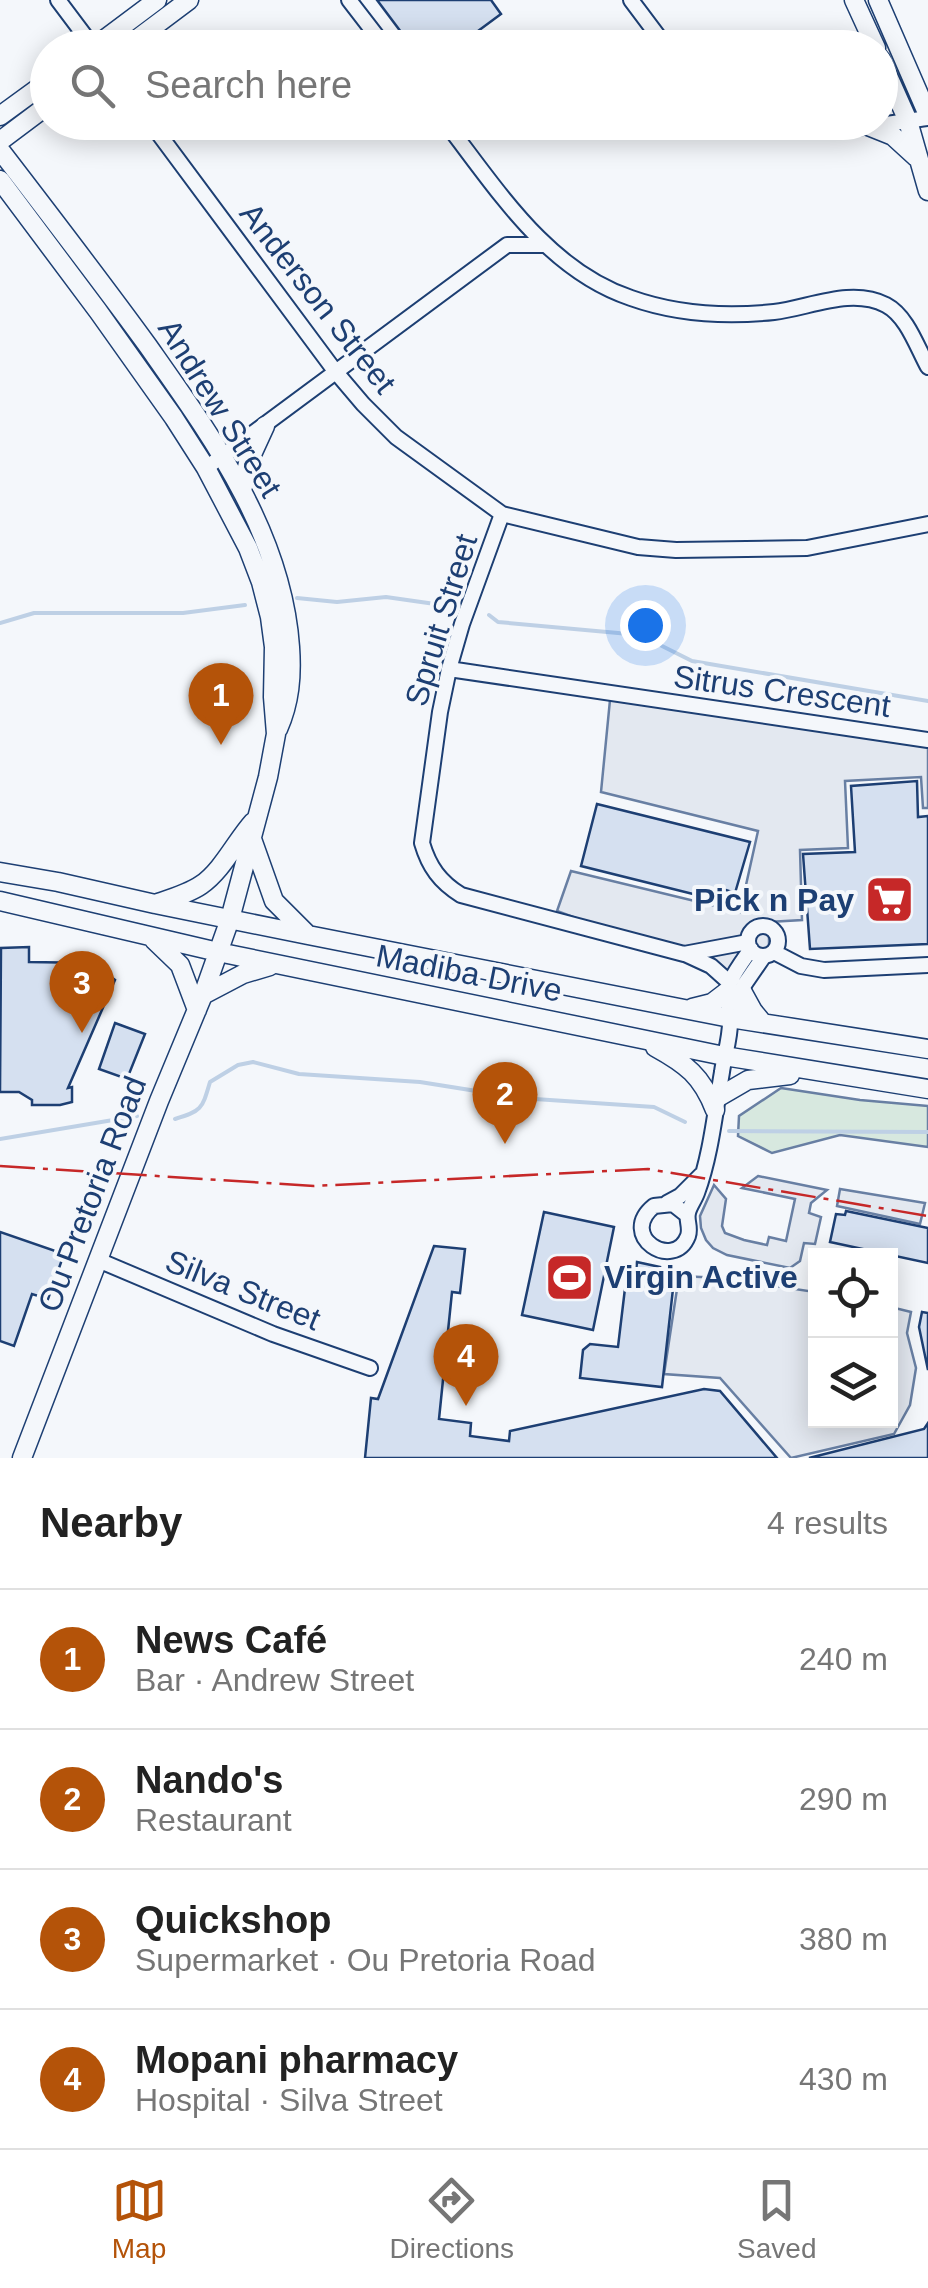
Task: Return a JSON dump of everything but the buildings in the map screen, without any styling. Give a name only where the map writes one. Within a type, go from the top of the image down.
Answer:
[{"type":"main road","points":[[116,30],[156,0]]},
{"type":"main road","points":[[149,30],[189,0]]},
{"type":"main road","points":[[854,0],[868,30]]},
{"type":"main road","points":[[878,0],[891,30]]},
{"type":"main road","points":[[898,46],[928,116]]},
{"type":"main road","points":[[909,72],[928,88]]},
{"type":"main road","points":[[0,116],[30,94]]},
{"type":"main road","points":[[898,98],[928,191]]},
{"type":"main road","points":[[0,141],[30,119]]},
{"type":"main road","points":[[898,140],[920,160]]},
{"type":"main road","name":"Andrew Street","points":[[0,150],[191,407],[242,491],[266,542],[287,612],[290,691],[276,734]]},
{"type":"main road","name":"Andrew Street","points":[[0,180],[153,388],[206,468],[248,548],[261,582],[274,646],[276,734],[252,838],[218,952]]},
{"type":"main road","points":[[242,491],[248,463],[265,426]]},
{"type":"main road","points":[[155,904],[199,887],[214,874],[257,818]]},
{"type":"main road","points":[[252,838],[274,901],[308,935]]},
{"type":"main road","name":"Madiba Drive","points":[[0,872],[730,1018],[928,1050]]},
{"type":"main road","name":"Madiba Drive","points":[[0,902],[218,952],[724,1056],[928,1088]]},
{"type":"main road","points":[[148,936],[180,965],[200,1003],[243,974],[276,964]]},
{"type":"main road","name":"Ou Pretoria Road","points":[[22,1458],[218,952]]},
{"type":"main road","points":[[687,1008],[712,1003],[734,988],[762,1022]]},
{"type":"main road","points":[[638,1037],[693,1072],[716,1104],[748,1080],[821,1072]]},
{"type":"street","points":[[58,0],[81,30]]},
{"type":"street","points":[[349,0],[372,30]]},
{"type":"street","points":[[631,0],[654,30]]},
{"type":"street","points":[[898,122],[928,116]]},
{"type":"street","name":"Anderson Street","points":[[163,140],[362,404],[396,437],[502,514],[638,547],[676,550],[807,548],[928,524]]},
{"type":"street","points":[[459,140],[545,245],[599,284],[628,298],[712,314],[774,312],[844,298],[867,298],[888,306],[900,316],[928,367]]},
{"type":"street","points":[[507,245],[516,212]]},
{"type":"street","points":[[206,468],[507,245],[545,245]]},
{"type":"street","name":"Spruit Street","points":[[502,514],[449,669],[422,843],[428,862],[444,884],[461,895],[684,954]]},
{"type":"street","name":"Sitrus Crescent","points":[[449,669],[928,740]]},
{"type":"street","points":[[734,988],[754,948]]},
{"type":"street","points":[[684,954],[754,948],[801,966],[824,970],[928,966]]},
{"type":"street","points":[[684,954],[712,966],[734,988],[739,1007],[730,1018],[703,1173],[687,1215],[690,1229],[682,1244],[667,1251],[648,1244],[642,1232],[643,1219],[654,1206],[680,1196],[703,1173]]},
{"type":"street","points":[[667,1203],[687,1215]]},
{"type":"street","name":"Silva Street","points":[[98,1260],[273,1334],[370,1368]]},
{"type":"shaded area","points":[[610,700],[928,745],[928,808],[923,808],[921,777],[845,781],[848,848],[800,850],[802,920],[769,922],[769,958],[750,983],[557,911],[571,871],[740,912],[758,831],[601,792]]},
{"type":"shaded area","points":[[781,1088],[928,1106],[928,1147],[840,1135],[772,1153],[738,1136],[739,1116]]},
{"type":"shaded area","points":[[758,1176],[827,1190],[811,1203],[809,1213],[821,1217],[815,1244],[804,1243],[800,1261],[790,1268],[727,1255],[713,1248],[701,1228],[700,1216],[714,1185],[726,1199],[722,1226],[725,1233],[767,1245],[769,1237],[786,1241],[795,1199],[742,1188]]},
{"type":"shaded area","points":[[840,1189],[925,1203],[920,1224],[837,1206]]},
{"type":"shaded area","points":[[679,1276],[723,1278],[808,1291],[808,1428],[897,1428],[894,1434],[791,1458],[720,1378],[664,1374]]},
{"type":"shaded area","points":[[898,1309],[911,1312],[907,1333],[916,1368],[910,1405],[898,1427]]},
{"type":"waterway","points":[[297,598],[337,602],[386,597],[449,606]]},
{"type":"waterway","points":[[0,623],[34,613],[183,613],[245,605]]},
{"type":"waterway","points":[[489,615],[498,622],[640,635],[692,661],[928,701]]},
{"type":"waterway","points":[[175,1119],[200,1108],[210,1082],[238,1065],[253,1062],[299,1074],[420,1082],[520,1098],[654,1107],[685,1122]]},
{"type":"waterway","points":[[0,1139],[137,1116]]},
{"type":"waterway","points":[[729,1131],[928,1132]]},
{"type":"power","points":[[0,1166],[314,1186],[648,1169],[928,1216]]},
{"type":"place","name":"News Café","points":[[221,745]]},
{"type":"place","name":"Pick n Pay","points":[[889,900]]},
{"type":"place","name":"Quickshop","points":[[82,1033]]},
{"type":"place","name":"Nando's","points":[[505,1144]]},
{"type":"place","name":"Virgin Active","points":[[569,1277]]},
{"type":"place","name":"Mopani pharmacy","points":[[466,1406]]}]
